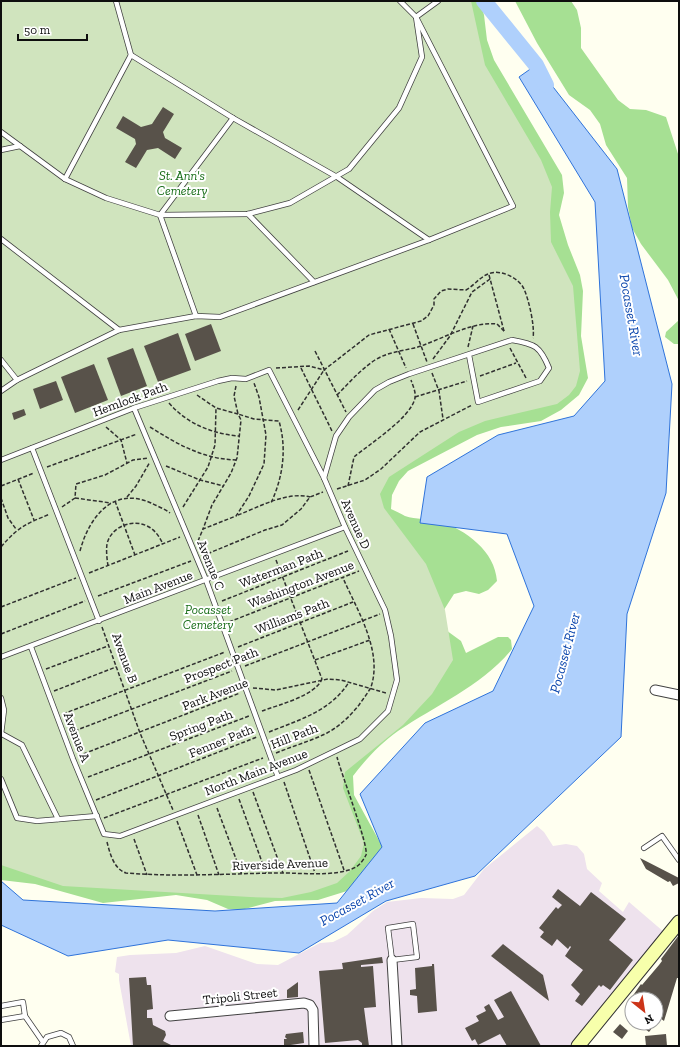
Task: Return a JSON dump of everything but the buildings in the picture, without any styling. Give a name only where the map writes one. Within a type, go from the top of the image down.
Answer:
[{"type":"street","points":[[655,690],[679,695]]},
{"type":"street","points":[[578,1046],[679,922]]},
{"type":"street","points":[[392,960],[397,1046]]},
{"type":"street","name":"Tripoli Street","points":[[170,1016],[304,1003],[310,1005],[311,1007],[314,1046]]},
{"type":"lane","points":[[116,1],[131,55],[233,118],[337,177],[429,240]]},
{"type":"lane","points":[[1,392],[17,380],[119,330],[196,316],[220,317],[429,240],[513,206],[416,17],[400,1]]},
{"type":"lane","points":[[416,17],[438,1]]},
{"type":"lane","points":[[1,132],[66,179],[106,198],[160,215],[248,214],[290,202],[349,169],[399,108],[422,57],[416,17]]},
{"type":"lane","points":[[66,179],[131,55]]},
{"type":"lane","points":[[160,215],[233,118]]},
{"type":"lane","points":[[1,150],[20,146]]},
{"type":"lane","points":[[248,214],[314,282]]},
{"type":"lane","points":[[160,215],[196,316]]},
{"type":"lane","points":[[1,239],[119,330]]},
{"type":"lane","points":[[324,478],[335,438],[349,417],[375,390],[389,382],[512,340],[532,344],[542,353],[549,368],[540,382],[478,402],[469,355]]},
{"type":"lane","points":[[1,360],[17,380]]},
{"type":"lane","name":"Hemlock Path","points":[[1,460],[134,408],[232,378],[246,379],[269,370]]},
{"type":"lane","name":"Avenue D","points":[[269,370],[324,478],[344,527],[385,612],[395,658],[396,680],[392,695]]},
{"type":"lane","name":"Avenue C","points":[[134,408],[206,580],[262,734],[280,776]]},
{"type":"lane","name":"Avenue B","points":[[32,448],[100,621]]},
{"type":"lane","name":"Main Avenue","points":[[1,657],[100,621],[344,527]]},
{"type":"lane","name":"Avenue A","points":[[31,647],[73,759],[104,834]]},
{"type":"lane","name":"North Main Avenue","points":[[104,834],[120,836],[132,832],[307,765],[360,738],[388,711],[392,695]]},
{"type":"lane","points":[[1,698],[4,710],[2,734],[22,745],[58,819]]},
{"type":"lane","points":[[1,779],[17,818],[37,821],[98,818]]},
{"type":"lane","points":[[644,848],[662,836],[679,860]]},
{"type":"lane","points":[[413,924],[417,957],[392,960],[388,928],[413,924]]},
{"type":"lane","points":[[1,1006],[23,1002],[25,1016],[42,1044],[50,1035],[61,1033],[69,1037],[73,1046]]},
{"type":"lane","points":[[1,1020],[25,1016]]},
{"type":"path","points":[[295,421],[299,404],[324,370],[369,335],[412,324],[428,316],[434,305],[434,299],[441,291],[448,289],[466,290],[481,277],[489,274],[502,272],[518,281],[524,289],[532,321],[532,344]]},
{"type":"path","points":[[489,274],[507,342],[526,378],[527,386]]},
{"type":"path","points":[[428,364],[450,335],[472,292],[490,279]]},
{"type":"path","points":[[337,395],[376,359],[484,323],[497,324],[504,332]]},
{"type":"path","points":[[469,355],[468,348],[473,326]]},
{"type":"path","points":[[348,486],[354,458],[378,440],[399,421],[413,404],[415,392],[409,374],[397,352],[389,329]]},
{"type":"path","points":[[315,351],[349,417]]},
{"type":"path","points":[[269,370],[280,367],[309,366],[324,370]]},
{"type":"path","points":[[301,367],[310,389],[335,438]]},
{"type":"path","points":[[194,552],[212,504],[224,486],[236,460],[241,420],[238,414],[235,391],[236,386],[246,379],[252,380],[256,385],[264,420],[266,435],[264,464],[249,496],[236,516]]},
{"type":"path","points":[[193,389],[206,403],[216,408],[264,420],[279,421],[284,460],[279,484],[271,503]]},
{"type":"path","points":[[166,398],[169,404],[190,421],[216,432],[239,436]]},
{"type":"path","points":[[203,529],[296,495],[310,497],[365,480],[381,469],[420,432],[478,402]]},
{"type":"path","points":[[178,516],[208,467],[216,432],[216,408]]},
{"type":"path","points":[[103,420],[105,427],[121,440],[127,463]]},
{"type":"path","points":[[138,420],[180,445],[211,457],[236,460]]},
{"type":"path","points":[[1,486],[143,432]]},
{"type":"path","points":[[75,498],[76,484],[105,475],[127,463],[144,458],[151,459],[136,486],[126,498]]},
{"type":"path","points":[[155,460],[200,480],[224,486]]},
{"type":"path","points":[[18,479],[34,520]]},
{"type":"path","points":[[1,634],[196,559],[265,530],[282,525],[301,510],[310,497]]},
{"type":"path","points":[[1,498],[5,511],[12,525],[16,529]]},
{"type":"path","points":[[1,547],[16,529],[57,511],[75,498],[110,503]]},
{"type":"path","points":[[79,555],[87,528],[110,503],[126,498],[135,498],[146,501],[168,511],[172,516]]},
{"type":"path","points":[[115,501],[135,555]]},
{"type":"path","points":[[1,512],[5,511]]},
{"type":"path","points":[[108,566],[107,545],[109,539],[115,531],[124,525],[142,524],[157,534],[163,544]]},
{"type":"path","points":[[1,607],[186,535]]},
{"type":"path","name":"Waterman Path","points":[[214,604],[355,548]]},
{"type":"path","points":[[274,554],[322,679]]},
{"type":"path","name":"Washington Avenue","points":[[222,624],[365,569]]},
{"type":"path","name":"Hill Path","points":[[98,818],[167,795],[326,733],[340,724],[352,713],[370,689],[374,675],[373,658],[370,640],[343,578]]},
{"type":"path","name":"Williams Path","points":[[57,716],[353,602]]},
{"type":"path","name":"Prospect Path","points":[[64,735],[385,612]]},
{"type":"path","name":"Avenue B","points":[[100,621],[140,732],[175,815],[197,875]]},
{"type":"path","points":[[315,660],[370,640]]},
{"type":"path","points":[[40,671],[108,646]]},
{"type":"path","points":[[48,693],[116,667]]},
{"type":"path","name":"Park Avenue","points":[[73,759],[246,690],[260,687],[276,690],[322,679],[341,680],[392,695]]},
{"type":"path","name":"Spring Path","points":[[81,779],[310,692],[318,686],[322,679]]},
{"type":"path","name":"Fenner Path","points":[[91,802],[310,716],[329,705],[342,693],[349,682]]},
{"type":"path","name":"Riverside Avenue","points":[[104,834],[115,865],[119,871],[147,875],[331,873],[355,867],[361,863],[366,855],[366,850],[361,825],[352,806],[336,751]]},
{"type":"path","points":[[307,765],[344,870]]},
{"type":"path","points":[[280,776],[315,873]]},
{"type":"path","points":[[251,786],[284,873]]},
{"type":"path","points":[[236,792],[266,873]]},
{"type":"path","points":[[214,800],[242,875]]},
{"type":"path","points":[[195,808],[219,875]]},
{"type":"path","points":[[132,832],[147,875]]},
{"type":"shaded area","points":[[537,826],[544,832],[553,846],[566,844],[577,846],[584,854],[587,869],[602,883],[599,891],[623,912],[629,902],[664,932],[578,1046],[131,1046],[119,974],[115,972],[117,957],[176,953],[205,946],[257,964],[278,965],[320,943],[333,942],[347,935],[373,911],[387,902],[421,898],[453,899],[464,895],[484,869]]},
{"type":"green space","points":[[1,1],[471,1],[485,65],[541,160],[552,187],[550,212],[551,242],[573,286],[580,371],[576,386],[569,395],[557,404],[485,421],[459,432],[389,477],[380,494],[384,508],[426,564],[445,610],[453,660],[432,694],[403,725],[345,772],[343,788],[364,843],[361,856],[350,871],[337,883],[311,892],[282,898],[250,897],[63,886],[1,865]]},
{"type":"green space","points":[[449,1],[480,1],[484,15],[487,40],[494,60],[562,175],[564,193],[559,215],[568,245],[580,275],[583,291],[581,336],[588,378],[579,395],[561,410],[541,421],[501,427],[477,435],[408,471],[399,481],[392,495],[391,509],[405,516],[418,519],[435,520],[449,525],[469,536],[485,551],[495,570],[497,581],[488,590],[479,594],[466,591],[454,594],[440,616],[439,625],[461,641],[466,653],[498,637],[508,637],[511,640],[512,649],[487,674],[458,694],[398,731],[385,741],[353,776],[354,795],[382,846],[379,863],[347,891],[318,900],[275,901],[241,910],[228,909],[207,900],[176,895],[103,903],[35,884],[1,880],[1,863],[365,527]]},
{"type":"green space","points":[[515,1],[571,1],[577,10],[581,28],[581,48],[618,100],[630,109],[646,110],[666,117],[679,157],[679,301],[668,280],[641,244],[632,228],[628,207],[627,178],[606,145],[600,124],[590,110],[569,95],[537,43]]},
{"type":"green space","points":[[679,320],[679,344],[674,344],[665,337],[666,332]]},
{"type":"water","points":[[536,65],[617,169],[672,384],[666,493],[627,614],[621,737],[475,876],[386,901],[299,953],[168,940],[68,956],[1,925],[1,881],[23,900],[215,911],[337,903],[382,847],[360,794],[425,723],[493,691],[534,606],[507,534],[420,523],[427,477],[498,435],[574,416],[605,381],[595,202],[519,77]]},
{"type":"waterway","name":"Pocasset River","points":[[484,1],[536,65],[546,85]]},
{"type":"park label","name":"St. Ann's Cemetery","points":[[182,182]]},
{"type":"park label","name":"Pocasset Cemetery","points":[[208,616]]}]
